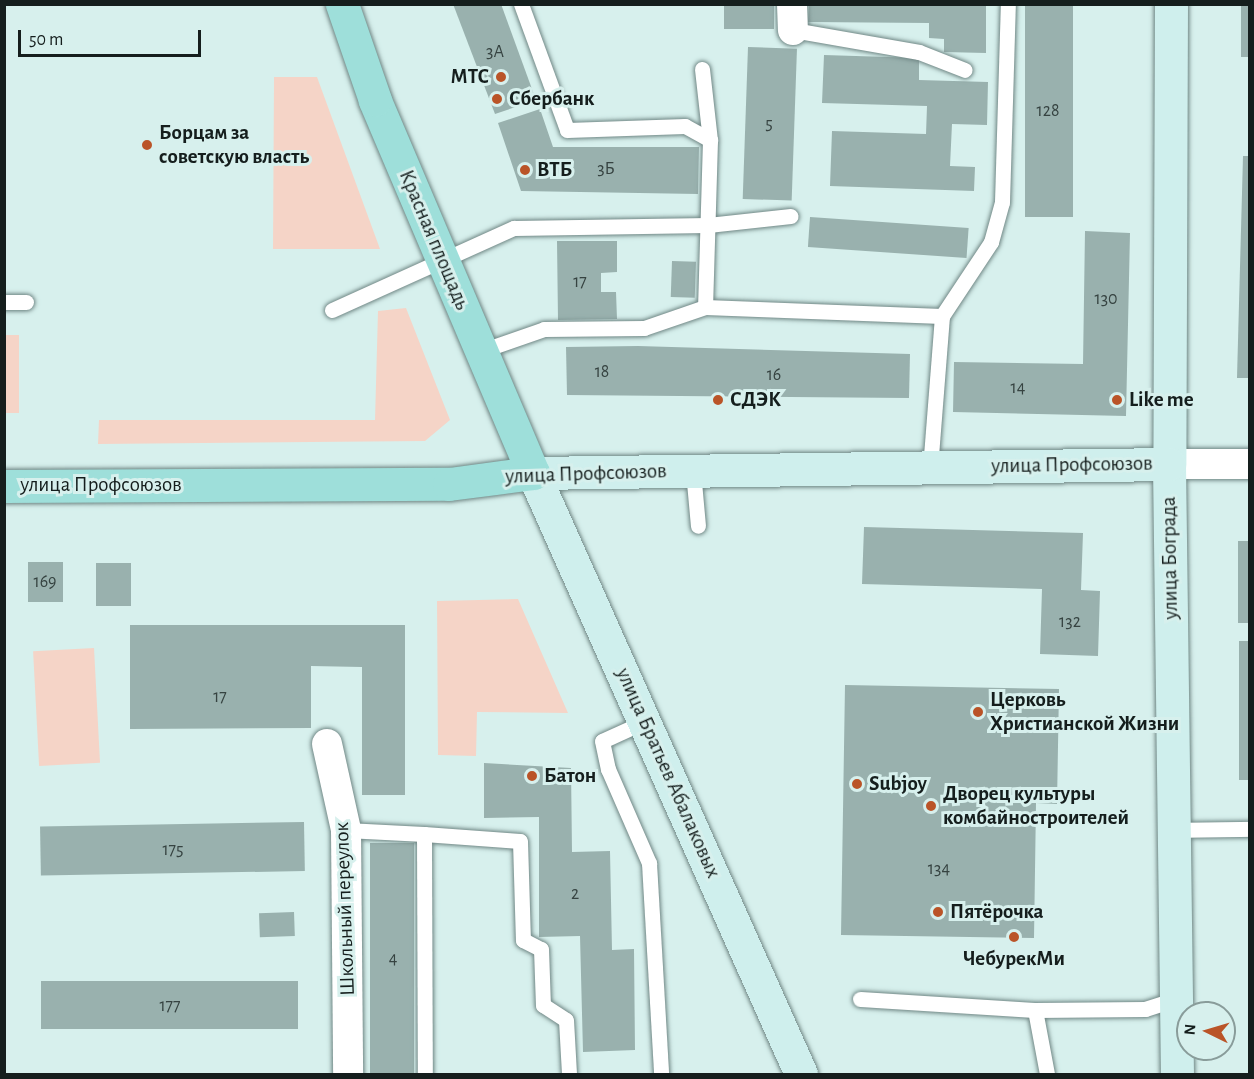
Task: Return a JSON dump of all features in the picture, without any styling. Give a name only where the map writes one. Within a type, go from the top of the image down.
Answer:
[{"type":"main road","name":"Красная площадь","points":[[342,4],[375,100],[533,473]]},
{"type":"main road","name":"улица Профсоюзов","points":[[4,486],[449,484],[533,473]]},
{"type":"street","name":"улица Бограда","points":[[1171,4],[1169,464],[1177,1074]]},
{"type":"street","points":[[1169,464],[1250,464]]},
{"type":"street","name":"улица Профсоюзов","points":[[533,473],[1169,464]]},
{"type":"street","name":"улица Братьев Абалаковых","points":[[533,473],[646,721],[801,1074]]},
{"type":"street","name":"Школьный переулок","points":[[327,744],[346,830],[348,1074]]},
{"type":"lane","points":[[520,4],[567,130],[685,126],[710,140]]},
{"type":"lane","points":[[930,467],[942,316],[991,242],[1002,202],[1008,4]]},
{"type":"lane","points":[[792,17],[920,52],[965,70]]},
{"type":"lane","points":[[702,69],[710,140],[705,307]]},
{"type":"lane","points":[[332,310],[443,262],[514,228],[708,225],[791,216]]},
{"type":"lane","points":[[4,302],[26,302]]},
{"type":"lane","points":[[481,351],[544,329],[644,328],[705,307],[942,316]]},
{"type":"lane","points":[[693,471],[698,526]]},
{"type":"lane","points":[[646,721],[602,741],[608,769],[649,863],[661,1074]]},
{"type":"lane","points":[[1174,830],[1250,828]]},
{"type":"lane","points":[[346,830],[520,841],[523,940],[541,949],[543,1005],[566,1020],[569,1074]]},
{"type":"lane","points":[[424,834],[425,1074]]},
{"type":"lane","points":[[860,999],[1035,1010],[1145,1009],[1176,999]]},
{"type":"lane","points":[[1035,1010],[1047,1074]]},
{"type":"shaded area","points":[[274,77],[317,77],[380,249],[273,249]]},
{"type":"shaded area","points":[[406,308],[450,420],[425,441],[98,444],[99,420],[375,420],[378,311]]},
{"type":"shaded area","points":[[5,335],[19,335],[19,413],[5,413]]},
{"type":"shaded area","points":[[518,599],[568,713],[477,712],[476,756],[438,755],[437,601]]},
{"type":"shaded area","points":[[94,648],[100,763],[39,766],[33,651]]},
{"type":"building","points":[[453,4],[501,4],[536,100],[495,114]]},
{"type":"building","points":[[724,4],[774,4],[774,29],[724,29]]},
{"type":"building","points":[[809,4],[986,4],[986,53],[944,52],[944,39],[929,38],[929,23],[808,22]]},
{"type":"building","points":[[1025,4],[1073,4],[1073,217],[1025,217]]},
{"type":"building","points":[[1241,4],[1250,4],[1250,57],[1241,57]]},
{"type":"building","points":[[748,47],[797,49],[792,201],[743,199]]},
{"type":"building","points":[[824,55],[919,58],[919,80],[988,82],[987,125],[952,124],[950,166],[975,167],[974,191],[830,186],[832,131],[926,134],[927,106],[822,103]]},
{"type":"building","points":[[540,109],[553,147],[699,147],[698,194],[521,191],[498,123]]},
{"type":"building","points":[[1243,156],[1250,156],[1250,378],[1237,378]]},
{"type":"building","points":[[810,217],[969,228],[967,258],[808,247]]},
{"type":"building","points":[[1085,231],[1130,233],[1126,416],[953,412],[954,362],[1083,364]]},
{"type":"building","points":[[557,241],[617,241],[617,272],[601,273],[601,292],[616,292],[617,319],[558,320]]},
{"type":"building","points":[[672,261],[696,262],[695,298],[671,297]]},
{"type":"building","points":[[638,346],[910,354],[909,398],[567,395],[566,347]]},
{"type":"building","points":[[864,527],[1083,533],[1081,590],[1100,591],[1098,656],[1040,654],[1042,589],[862,584]]},
{"type":"building","points":[[1238,541],[1250,541],[1250,623],[1238,623]]},
{"type":"building","points":[[28,562],[63,562],[63,602],[28,602]]},
{"type":"building","points":[[96,563],[131,563],[131,606],[96,606]]},
{"type":"building","points":[[130,625],[405,625],[405,795],[362,795],[362,667],[311,666],[311,728],[130,729]]},
{"type":"building","points":[[1239,641],[1250,641],[1250,780],[1239,780]]},
{"type":"building","points":[[845,685],[1059,689],[1057,804],[1036,803],[1034,938],[841,935]]},
{"type":"building","points":[[484,763],[571,768],[572,852],[610,851],[612,950],[634,949],[635,1050],[583,1052],[580,936],[539,937],[539,817],[484,818]]},
{"type":"building","points":[[304,822],[305,871],[41,876],[40,827]]},
{"type":"building","points":[[370,843],[414,843],[414,1074],[370,1074]]},
{"type":"building","points":[[294,912],[295,936],[260,937],[259,913]]},
{"type":"building","points":[[41,981],[298,981],[298,1029],[41,1029]]},
{"type":"place","name":"МТС","points":[[501,77]]},
{"type":"place","name":"Сбербанк","points":[[497,99]]},
{"type":"place","name":"Борцам за советскую власть","points":[[147,145]]},
{"type":"place","name":"ВТБ","points":[[525,170]]},
{"type":"place","name":"СДЭК","points":[[718,400]]},
{"type":"place","name":"Like me","points":[[1117,400]]},
{"type":"place","name":"Церковь Христианской Жизни","points":[[978,712]]},
{"type":"place","name":"Батон","points":[[532,776]]},
{"type":"place","name":"Subjoy","points":[[857,784]]},
{"type":"place","name":"Дворец культуры комбайностроителей","points":[[931,806]]},
{"type":"place","name":"Пятёрочка","points":[[938,912]]},
{"type":"place","name":"ЧебурекМи","points":[[1014,937]]}]
